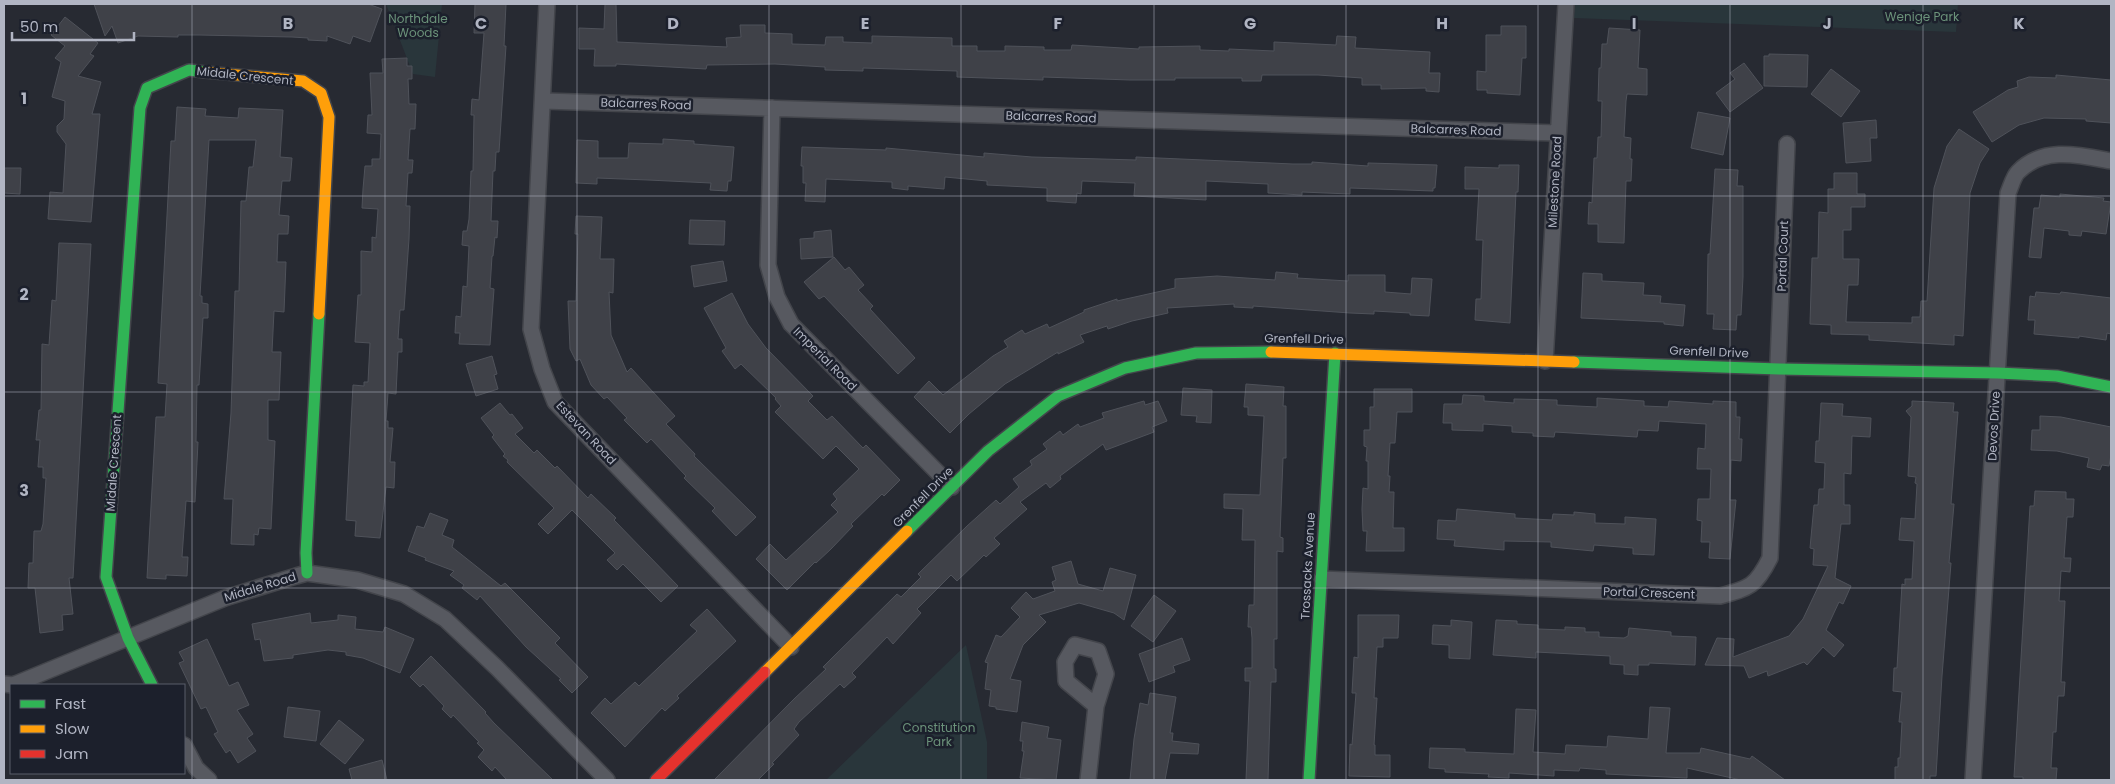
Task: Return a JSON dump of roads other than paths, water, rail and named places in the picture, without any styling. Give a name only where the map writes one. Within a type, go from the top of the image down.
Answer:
[{"type":"street","name":"Estevan Road","points":[[547,4],[544,100],[531,330],[542,369],[555,402],[791,647]]},
{"type":"street","name":"Milestone Road","points":[[1545,361],[1566,4]]},
{"type":"street","name":"Midale Crescent","points":[[151,684],[128,638],[106,577],[140,108],[147,88],[189,70],[303,81],[322,93],[329,116],[306,553],[307,573]]},
{"type":"street","name":"Balcarres Road","points":[[544,100],[1558,133]]},
{"type":"street","name":"Imperial Road","points":[[772,108],[768,265],[777,297],[791,324],[952,487]]},
{"type":"street","name":"Portal Court","points":[[1778,369],[1787,144]]},
{"type":"street","name":"Devos Drive","points":[[1973,780],[2008,194],[2016,173],[2044,156],[2076,154],[2111,161]]},
{"type":"street","name":"Grenfell Drive","points":[[656,780],[988,451],[1058,396],[1125,368],[1196,353],[1287,352],[1778,369],[1998,373],[2057,376],[2111,387]]},
{"type":"street","name":"Trossacks Avenue","points":[[1309,780],[1335,353]]},
{"type":"street","name":"Portal Crescent","points":[[1322,579],[1720,596],[1746,589],[1761,576],[1770,558],[1778,369]]},
{"type":"street","name":"Midale Road","points":[[16,684],[225,598],[307,573],[357,580],[404,594],[445,619],[497,668],[607,780]]},
{"type":"street","points":[[1088,780],[1096,706]]},
{"type":"street","points":[[185,747],[196,768],[210,780]]},
{"type":"park label","name":"Wenige Park","points":[[1922,17]]},
{"type":"park label","name":"Northdale Woods","points":[[418,26]]},
{"type":"park label","name":"Constitution Park","points":[[939,735]]}]
